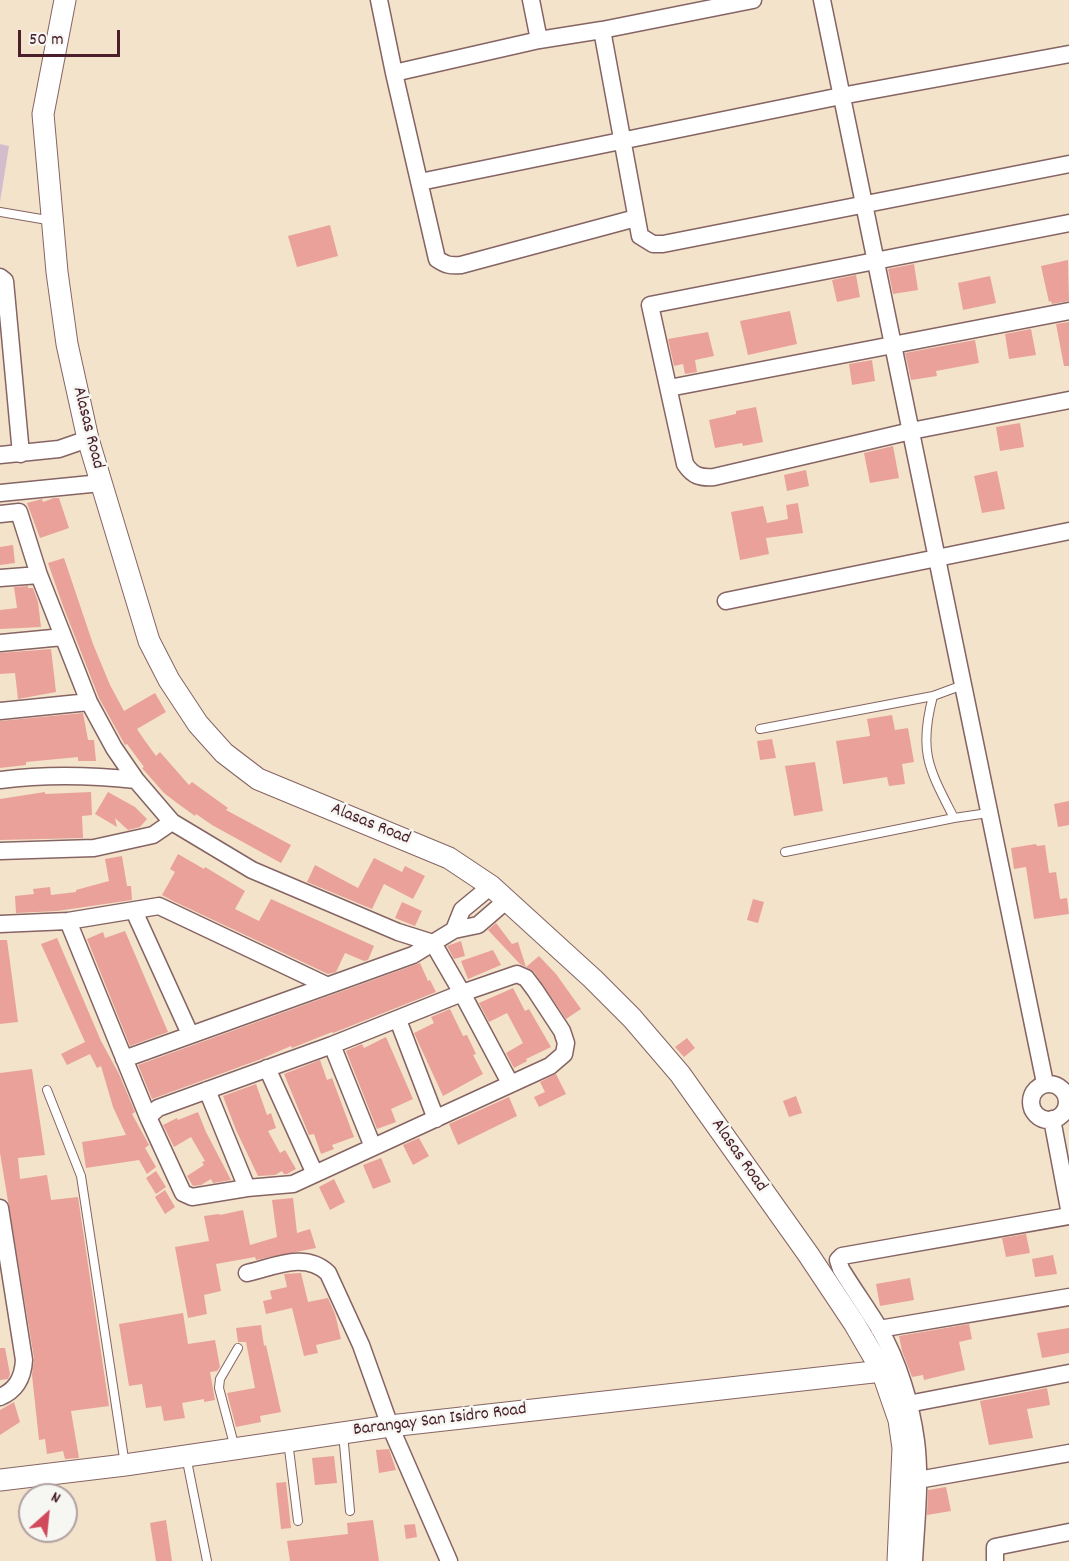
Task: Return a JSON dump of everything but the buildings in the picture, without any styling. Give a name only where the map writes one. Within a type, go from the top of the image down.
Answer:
[{"type":"street","name":"Alasas Road","points":[[65,0],[43,114],[57,272],[67,344],[88,439],[149,642],[169,680],[198,724],[224,753],[258,779],[449,858],[491,886],[593,979],[632,1018],[680,1074],[821,1274],[854,1323],[882,1371],[899,1420],[903,1448],[897,1561]]},
{"type":"street","points":[[379,0],[437,259],[450,266],[461,265],[636,218]]},
{"type":"street","points":[[531,0],[539,40]]},
{"type":"street","points":[[394,73],[539,40],[753,0]]},
{"type":"street","points":[[822,0],[1045,1083]]},
{"type":"street","points":[[602,30],[640,236],[653,244],[663,244],[1069,164]]},
{"type":"street","points":[[420,182],[841,96],[1069,54]]},
{"type":"street","points":[[1069,223],[650,305],[685,464],[694,474],[702,477],[714,477],[911,431],[1069,400]]},
{"type":"street","points":[[0,277],[5,281],[21,454]]},
{"type":"street","points":[[669,388],[1069,311]]},
{"type":"street","points":[[0,455],[59,449],[88,439]]},
{"type":"street","points":[[0,493],[101,483]]},
{"type":"street","points":[[0,514],[19,512],[39,574],[89,702],[114,748],[136,780],[172,822],[252,870],[398,932],[433,943],[510,1083]]},
{"type":"street","points":[[726,601],[1069,531]]},
{"type":"street","points":[[0,578],[39,574]]},
{"type":"street","points":[[0,643],[63,638]]},
{"type":"street","points":[[0,711],[89,702]]},
{"type":"street","points":[[0,780],[26,777],[105,777],[136,780]]},
{"type":"street","points":[[0,851],[94,848],[153,835],[172,822]]},
{"type":"street","points":[[454,930],[462,910],[491,886]]},
{"type":"street","points":[[124,1059],[413,955],[454,930],[478,925],[507,900]]},
{"type":"street","points":[[0,924],[68,921],[159,906],[326,985]]},
{"type":"street","points":[[134,911],[190,1035]]},
{"type":"street","points":[[68,921],[148,1117],[186,1196],[293,1184],[550,1066],[564,1054],[566,1043],[562,1031],[526,978],[517,974],[462,993],[332,1045],[158,1108],[148,1117]]},
{"type":"street","points":[[398,1020],[436,1119]]},
{"type":"street","points":[[332,1045],[374,1147]]},
{"type":"street","points":[[267,1068],[315,1174]]},
{"type":"street","points":[[1045,1083],[1054,1084],[1062,1089],[1068,1098],[1064,1112],[1052,1119],[1037,1116],[1030,1101],[1037,1087],[1045,1083]]},
{"type":"street","points":[[207,1090],[247,1188]]},
{"type":"street","points":[[1052,1119],[1069,1209]]},
{"type":"street","points":[[0,1208],[24,1360],[24,1373],[18,1385],[0,1397]]},
{"type":"street","points":[[914,1561],[918,1480],[916,1442],[908,1404],[895,1362],[879,1329],[841,1269],[838,1260],[843,1256],[1069,1216]]},
{"type":"street","points":[[247,1273],[301,1260],[321,1266],[328,1273],[361,1345],[390,1426],[449,1561]]},
{"type":"street","points":[[879,1329],[1069,1297]]},
{"type":"street","name":"Barangay San Isidro Road","points":[[0,1478],[125,1465],[390,1426],[882,1371]]},
{"type":"street","points":[[908,1404],[1069,1373]]},
{"type":"street","points":[[918,1480],[1069,1453]]},
{"type":"street","points":[[994,1561],[995,1547],[1069,1532]]},
{"type":"lane","points":[[0,212],[53,221]]},
{"type":"lane","points":[[760,729],[933,696],[963,685]]},
{"type":"lane","points":[[933,696],[925,740],[929,765],[954,818]]},
{"type":"lane","points":[[785,852],[988,813]]},
{"type":"lane","points":[[46,1090],[81,1176],[125,1465]]},
{"type":"lane","points":[[235,1449],[219,1388],[220,1379],[238,1348]]},
{"type":"lane","points":[[342,1433],[350,1511]]},
{"type":"lane","points":[[288,1441],[298,1521]]},
{"type":"lane","points":[[186,1456],[207,1561]]},
{"type":"shaded area","points":[[0,144],[9,146],[0,202]]}]
